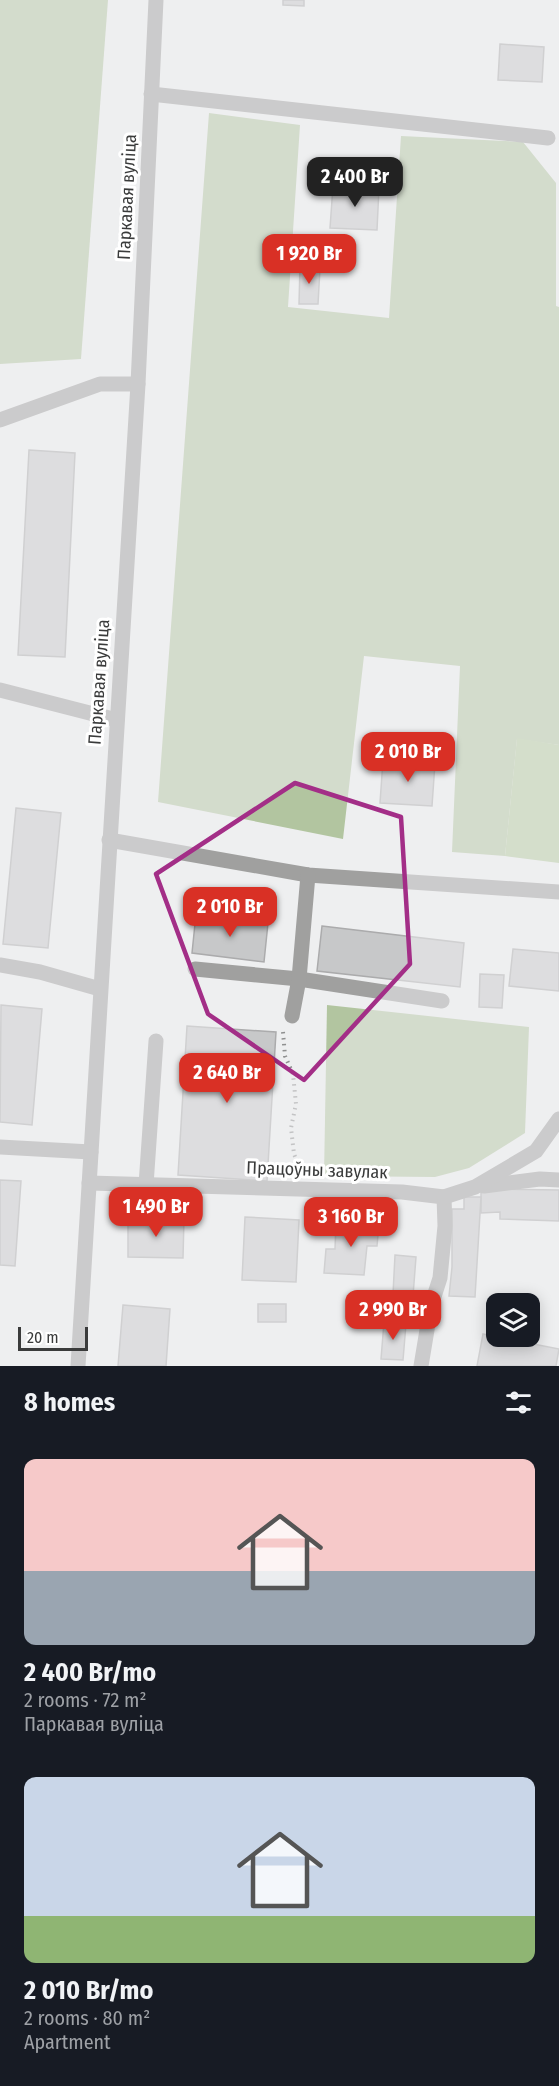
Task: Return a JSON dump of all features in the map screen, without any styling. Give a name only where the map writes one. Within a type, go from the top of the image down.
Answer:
[{"type":"street","name":"Паркавая вуліца","points":[[78,1366],[138,384],[156,0]]},
{"type":"street","points":[[151,94],[548,138]]},
{"type":"street","points":[[0,420],[100,384],[138,384]]},
{"type":"street","points":[[0,690],[117,720]]},
{"type":"street","points":[[109,840],[308,875],[559,892]]},
{"type":"street","points":[[291,1016],[299,979],[308,875]]},
{"type":"street","points":[[0,965],[40,972],[100,989]]},
{"type":"street","points":[[195,969],[299,979],[442,1001]]},
{"type":"street","points":[[146,1185],[156,1041]]},
{"type":"street","points":[[421,1366],[431,1305],[440,1278],[445,1226],[444,1197],[475,1186],[536,1151],[559,1119]]},
{"type":"street","points":[[0,1147],[91,1152]]},
{"type":"street","points":[[475,1186],[540,1179],[559,1180]]},
{"type":"street","name":"Працоўны завулак","points":[[89,1183],[402,1192],[444,1197]]},
{"type":"path","points":[[291,1016],[283,1032],[285,1056],[293,1074],[296,1104],[291,1128],[294,1154],[301,1170],[303,1190]]},
{"type":"highlighted area","points":[[295,783],[401,817],[410,964],[304,1080],[208,1014],[156,874]]},
{"type":"green space","points":[[0,0],[108,0],[81,359],[0,364]]},
{"type":"green space","points":[[209,113],[300,125],[288,307],[389,318],[401,136],[523,142],[556,183],[556,306],[559,307],[559,745],[517,739],[505,856],[452,852],[460,666],[364,656],[343,839],[158,802]]},
{"type":"green space","points":[[517,738],[559,745],[559,863],[505,856]]},
{"type":"green space","points":[[327,1005],[529,1027],[525,1133],[469,1168],[435,1177],[324,1176]]},
{"type":"building","points":[[283,0],[304,0],[304,6],[283,5]]},
{"type":"building","points":[[500,44],[544,47],[542,82],[498,80]]},
{"type":"building","points":[[333,186],[379,188],[377,230],[330,228]]},
{"type":"building","points":[[300,266],[320,268],[318,304],[299,304]]},
{"type":"building","points":[[29,450],[75,453],[65,657],[18,655]]},
{"type":"building","points":[[383,760],[435,763],[432,806],[380,803]]},
{"type":"building","points":[[16,808],[61,813],[48,948],[3,944]]},
{"type":"building","points":[[196,914],[268,923],[264,962],[192,953]]},
{"type":"building","points":[[322,926],[464,943],[460,987],[317,971]]},
{"type":"building","points":[[513,949],[559,953],[559,991],[509,986]]},
{"type":"building","points":[[480,974],[504,975],[502,1008],[479,1007]]},
{"type":"building","points":[[1,1005],[42,1009],[32,1125],[0,1122]]},
{"type":"building","points":[[187,1026],[276,1032],[267,1181],[178,1175]]},
{"type":"building","points":[[0,1180],[21,1181],[15,1266],[0,1265]]},
{"type":"building","points":[[481,1189],[559,1190],[559,1221],[500,1219],[500,1212],[481,1213]]},
{"type":"building","points":[[464,1197],[481,1197],[475,1297],[449,1296],[452,1267],[452,1209],[464,1209]]},
{"type":"building","points":[[245,1217],[299,1220],[296,1282],[242,1280]]},
{"type":"building","points":[[128,1219],[184,1219],[183,1258],[128,1257]]},
{"type":"building","points":[[336,1221],[379,1224],[377,1246],[367,1246],[364,1275],[324,1273],[326,1249],[335,1249]]},
{"type":"building","points":[[395,1255],[416,1257],[413,1296],[393,1294]]},
{"type":"building","points":[[258,1304],[286,1304],[286,1322],[258,1322]]},
{"type":"building","points":[[123,1305],[170,1309],[166,1366],[118,1366]]},
{"type":"building","points":[[384,1322],[406,1324],[403,1360],[381,1359]]},
{"type":"building","points":[[483,1334],[486,1335],[486,1347],[540,1345],[559,1349],[556,1366],[477,1366]]}]
